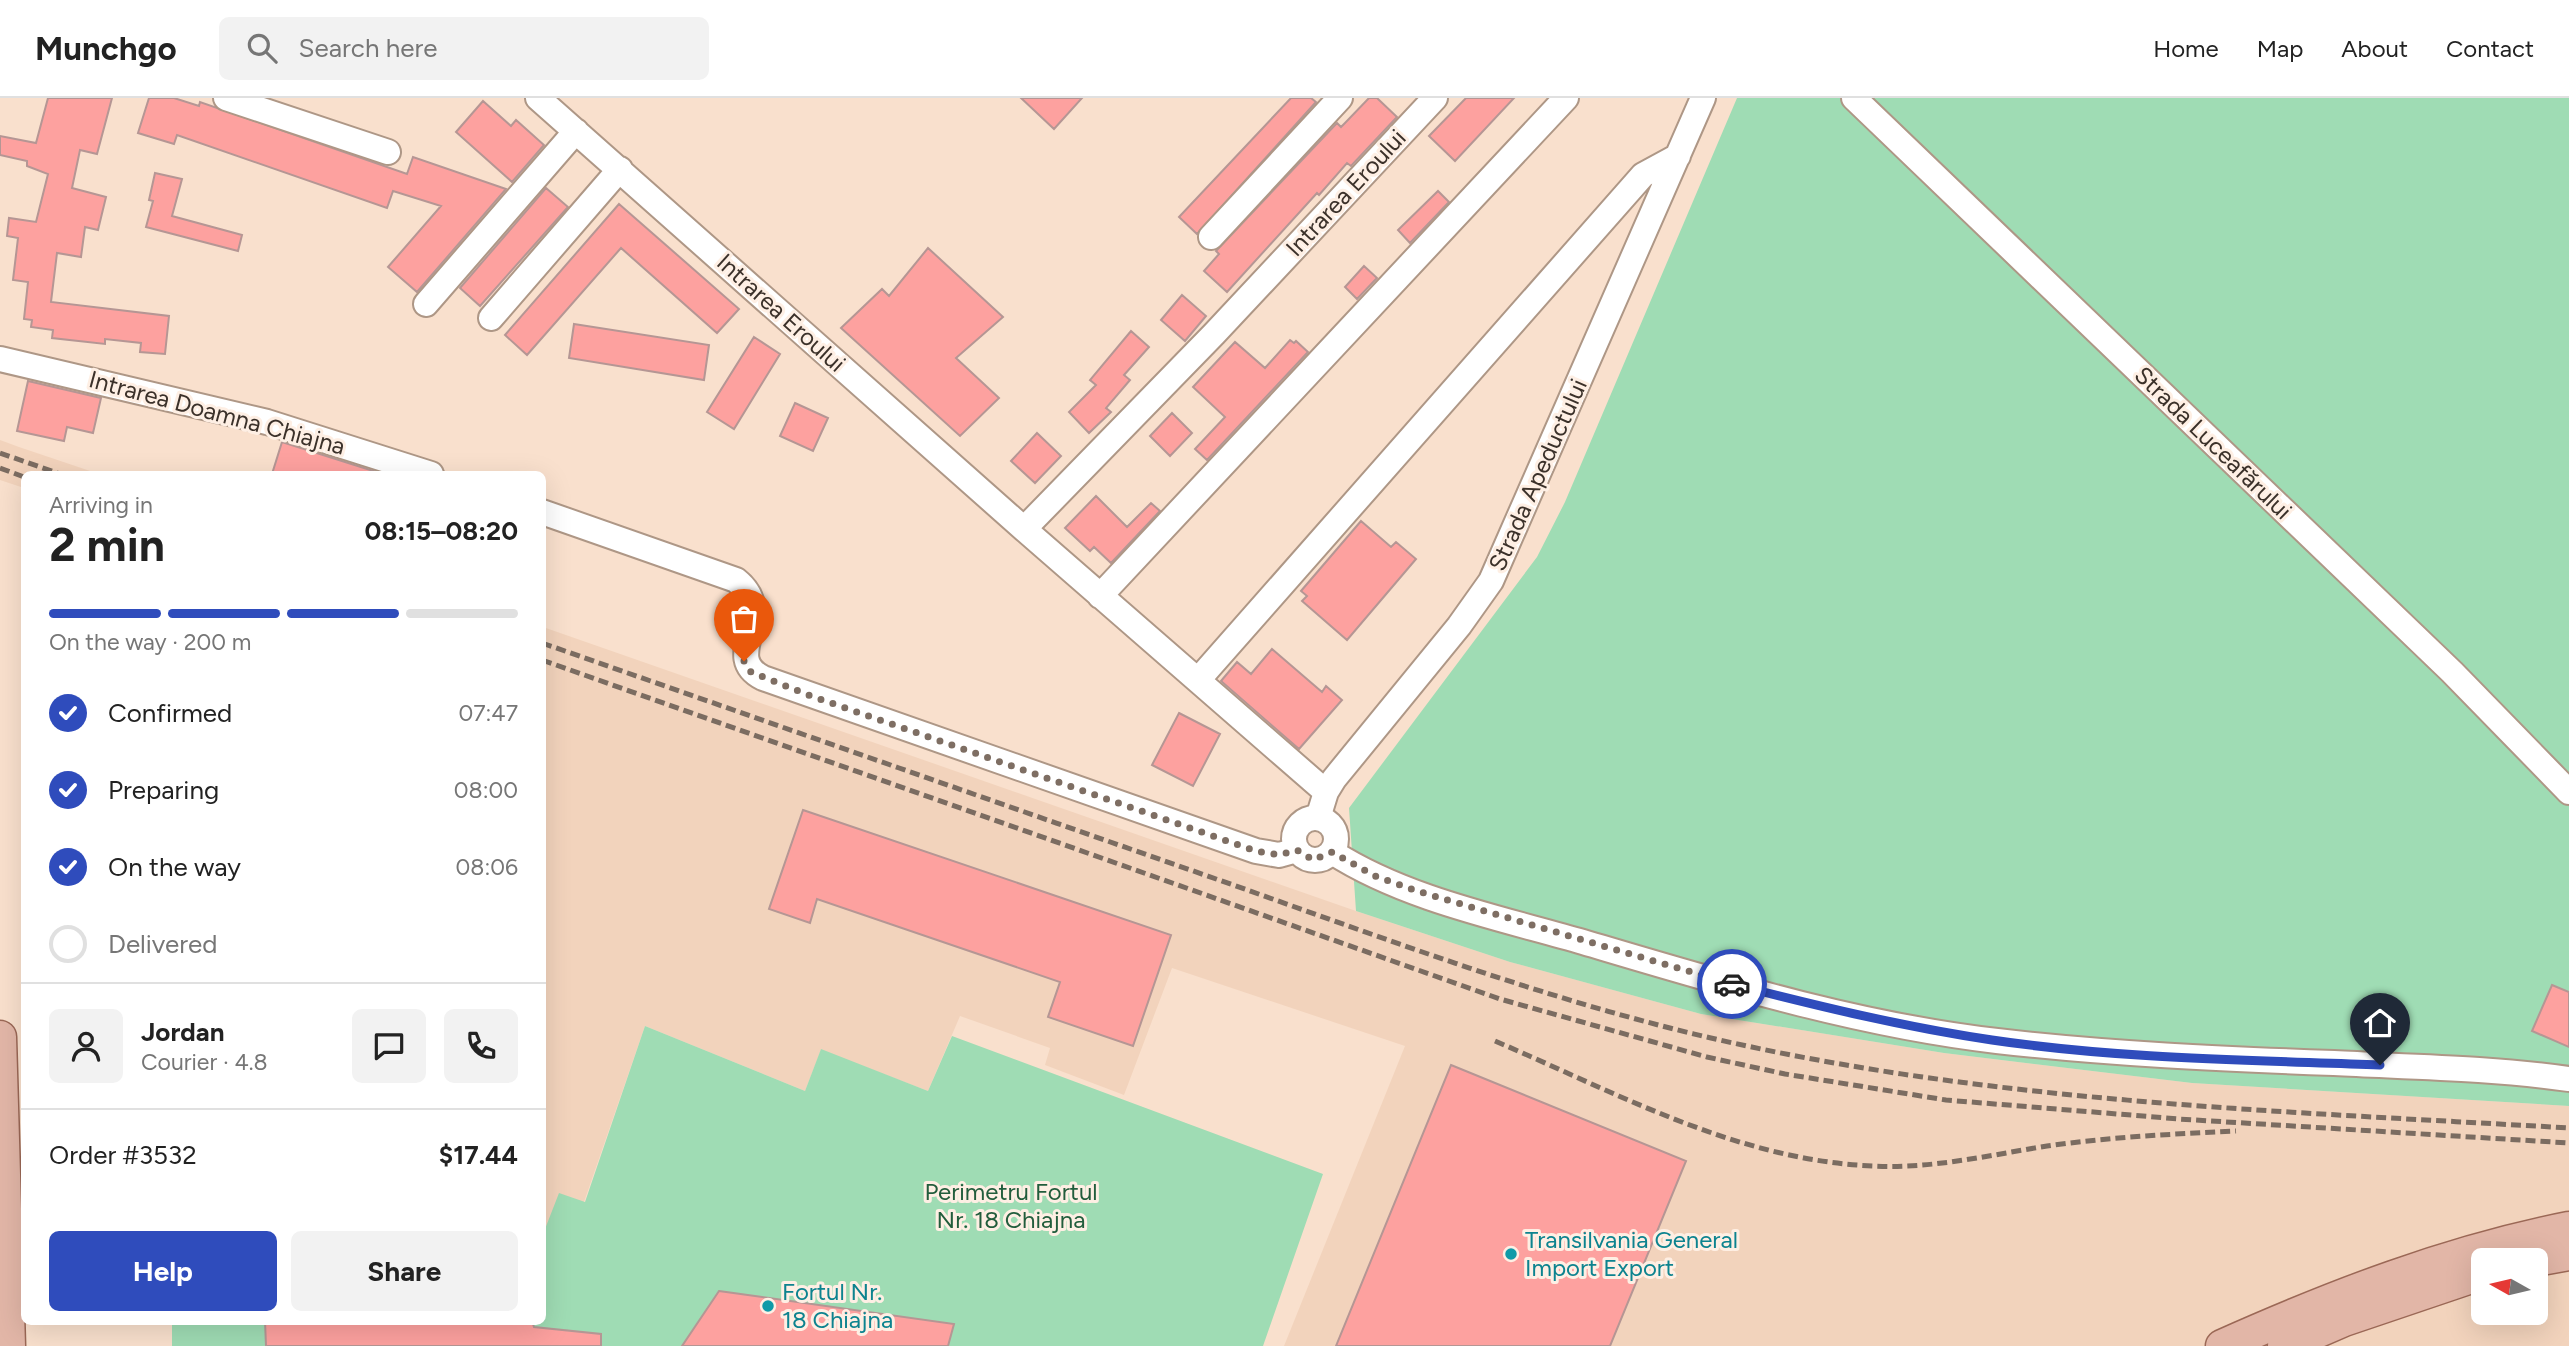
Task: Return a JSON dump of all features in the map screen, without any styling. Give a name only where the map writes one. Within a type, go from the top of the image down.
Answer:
[{"type":"main road","points":[[0,1037],[9,1346]]},
{"type":"main road","points":[[2222,1346],[2307,1308],[2426,1265],[2487,1246],[2569,1228]]},
{"type":"main road","points":[[2548,1258],[2569,1254]]},
{"type":"main road","points":[[2284,1346],[2344,1320],[2471,1277]]},
{"type":"street","points":[[226,98],[388,152]]},
{"type":"street","name":"Intrarea Eroului","points":[[538,98],[1100,596],[1326,792]]},
{"type":"street","points":[[1211,237],[1340,98]]},
{"type":"street","name":"Intrarea Eroului","points":[[1024,529],[1214,334],[1435,98]]},
{"type":"street","points":[[1100,596],[1566,98]]},
{"type":"street","name":"Strada Apeductului","points":[[1318,818],[1326,792],[1491,581],[1703,98]]},
{"type":"street","name":"Strada Luceafărului","points":[[1854,98],[2452,673],[2569,792]]},
{"type":"street","points":[[426,304],[576,131]]},
{"type":"street","points":[[1198,680],[1643,175],[1678,156]]},
{"type":"street","points":[[491,318],[620,169]]},
{"type":"street","name":"Intrarea Doamna Chiajna","points":[[0,359],[267,422],[422,471]]},
{"type":"street","points":[[546,513],[736,580],[745,587],[753,618],[744,661],[747,668],[763,678],[1256,851],[1279,855],[1297,850]]},
{"type":"street","points":[[1318,818],[1330,823],[1336,834],[1332,852],[1313,860],[1297,850],[1294,836],[1300,824],[1318,818]]},
{"type":"street","points":[[1332,852],[1375,876],[1482,913],[1696,975],[1910,1026],[1994,1040],[2079,1049],[2484,1070],[2569,1079]]},
{"type":"shaded area","points":[[0,440],[90,471],[21,471],[21,487],[0,480]]},
{"type":"shaded area","points":[[546,628],[1356,911],[1510,962],[1701,1014],[1944,1053],[2192,1083],[2569,1106],[2569,1346],[1284,1346],[1405,1046],[1172,968],[1124,1095],[1045,1065],[1050,1048],[960,1016],[928,1091],[821,1050],[805,1091],[645,1026],[584,1202],[546,1226]]},
{"type":"green space","points":[[1737,98],[2569,98],[2569,1106],[2192,1083],[1944,1053],[1701,1014],[1510,962],[1356,911],[1349,808],[1537,557],[1565,502]]},
{"type":"green space","name":"Perimetru Fortul Nr. 18 Chiajna","points":[[645,1026],[805,1091],[821,1049],[928,1091],[952,1036],[1323,1174],[1263,1346],[172,1346],[172,1325],[546,1325],[546,1226],[559,1193],[585,1202]]},
{"type":"building","points":[[48,98],[112,98],[97,154],[80,150],[72,188],[106,197],[98,230],[85,227],[81,257],[57,253],[51,302],[169,316],[165,354],[140,352],[141,343],[105,339],[105,344],[52,338],[53,330],[31,327],[32,320],[24,319],[28,282],[13,280],[18,238],[7,236],[9,218],[36,222],[48,174],[27,166],[27,161],[0,155],[0,136],[36,143]]},
{"type":"building","points":[[149,98],[174,98],[199,106],[200,102],[407,174],[413,157],[506,189],[417,292],[388,267],[441,206],[393,191],[387,208],[177,135],[174,144],[138,133]]},
{"type":"building","points":[[1021,98],[1082,98],[1054,129]]},
{"type":"building","points":[[1291,98],[1311,98],[1316,102],[1197,234],[1179,217]]},
{"type":"building","points":[[1369,98],[1377,98],[1397,117],[1351,166],[1347,163],[1319,195],[1317,193],[1227,292],[1204,271],[1219,254],[1216,251],[1337,123],[1341,127]]},
{"type":"building","points":[[1466,98],[1514,98],[1455,161],[1429,136]]},
{"type":"building","points":[[483,101],[511,126],[516,120],[544,145],[512,182],[456,132]]},
{"type":"building","points":[[155,173],[182,179],[172,216],[242,235],[238,251],[146,227],[153,201],[149,200]]},
{"type":"building","points":[[546,188],[568,207],[480,306],[460,288]]},
{"type":"building","points":[[1438,191],[1449,202],[1410,243],[1398,230]]},
{"type":"building","points":[[619,204],[739,309],[717,333],[621,248],[527,355],[505,335]]},
{"type":"building","points":[[928,248],[1003,317],[956,358],[999,398],[960,436],[841,328],[882,289],[889,296]]},
{"type":"building","points":[[1364,266],[1377,278],[1357,299],[1345,287]]},
{"type":"building","points":[[1182,295],[1206,316],[1185,341],[1161,320]]},
{"type":"building","points":[[574,324],[709,345],[704,380],[569,358]]},
{"type":"building","points":[[1131,331],[1149,347],[1124,375],[1130,380],[1106,408],[1111,412],[1089,433],[1069,412],[1096,385],[1090,380]]},
{"type":"building","points":[[754,337],[780,354],[734,429],[707,412]]},
{"type":"building","points":[[1290,340],[1294,343],[1296,341],[1308,352],[1207,460],[1195,449],[1225,417],[1193,387],[1235,342],[1265,368]]},
{"type":"building","points":[[28,381],[101,398],[93,433],[67,427],[64,441],[17,431]]},
{"type":"building","points":[[795,403],[828,418],[813,451],[780,436]]},
{"type":"building","points":[[1172,413],[1192,433],[1170,456],[1150,436]]},
{"type":"building","points":[[1037,433],[1061,456],[1035,483],[1011,461]]},
{"type":"building","points":[[282,442],[374,471],[273,471]]},
{"type":"building","points":[[1096,496],[1127,527],[1151,503],[1160,511],[1111,563],[1094,547],[1090,551],[1065,528]]},
{"type":"building","points":[[1361,521],[1391,547],[1396,542],[1416,559],[1347,640],[1302,601],[1307,596],[1301,591]]},
{"type":"building","points":[[1272,649],[1322,692],[1326,686],[1342,700],[1299,749],[1221,681],[1237,662],[1251,674]]},
{"type":"building","points":[[1179,713],[1220,734],[1193,786],[1152,765]]},
{"type":"building","points":[[803,810],[1171,935],[1133,1046],[1048,1017],[1060,982],[817,899],[810,923],[769,909]]},
{"type":"building","points":[[2552,985],[2569,992],[2569,1047],[2532,1031]]},
{"type":"building","name":"Transilvania General Import Export","points":[[1451,1065],[1686,1161],[1610,1346],[1336,1346]]},
{"type":"building","points":[[719,1291],[954,1324],[948,1346],[682,1346]]},
{"type":"building","points":[[265,1325],[533,1325],[601,1334],[601,1346],[266,1346]]},
{"type":"railway","points":[[0,453],[51,471]]},
{"type":"railway","points":[[0,468],[21,476]]},
{"type":"railway","points":[[546,644],[1463,966],[1586,1005],[1711,1038],[1817,1060],[2030,1091],[2245,1109],[2569,1128]]},
{"type":"railway","points":[[546,661],[1500,999],[1707,1057],[1785,1074],[1946,1100],[2179,1119],[2569,1143]]},
{"type":"railway","points":[[1495,1041],[1680,1121],[1775,1152],[1824,1161],[1874,1166],[1917,1165],[2094,1140],[2236,1131]]},
{"type":"way so far","points":[[744,661],[751,672],[811,696],[1256,851],[1279,855],[1297,850],[1307,859],[1313,860],[1320,860],[1332,852],[1375,876],[1482,913],[1732,984]]},
{"type":"place","name":"Transilvania General Import Export","points":[[1511,1254]]},
{"type":"place","name":"Fortul Nr. 18 Chiajna","points":[[768,1306]]},
{"type":"route","points":[[1732,984],[1910,1026],[1994,1040],[2154,1054],[2380,1065]]}]
